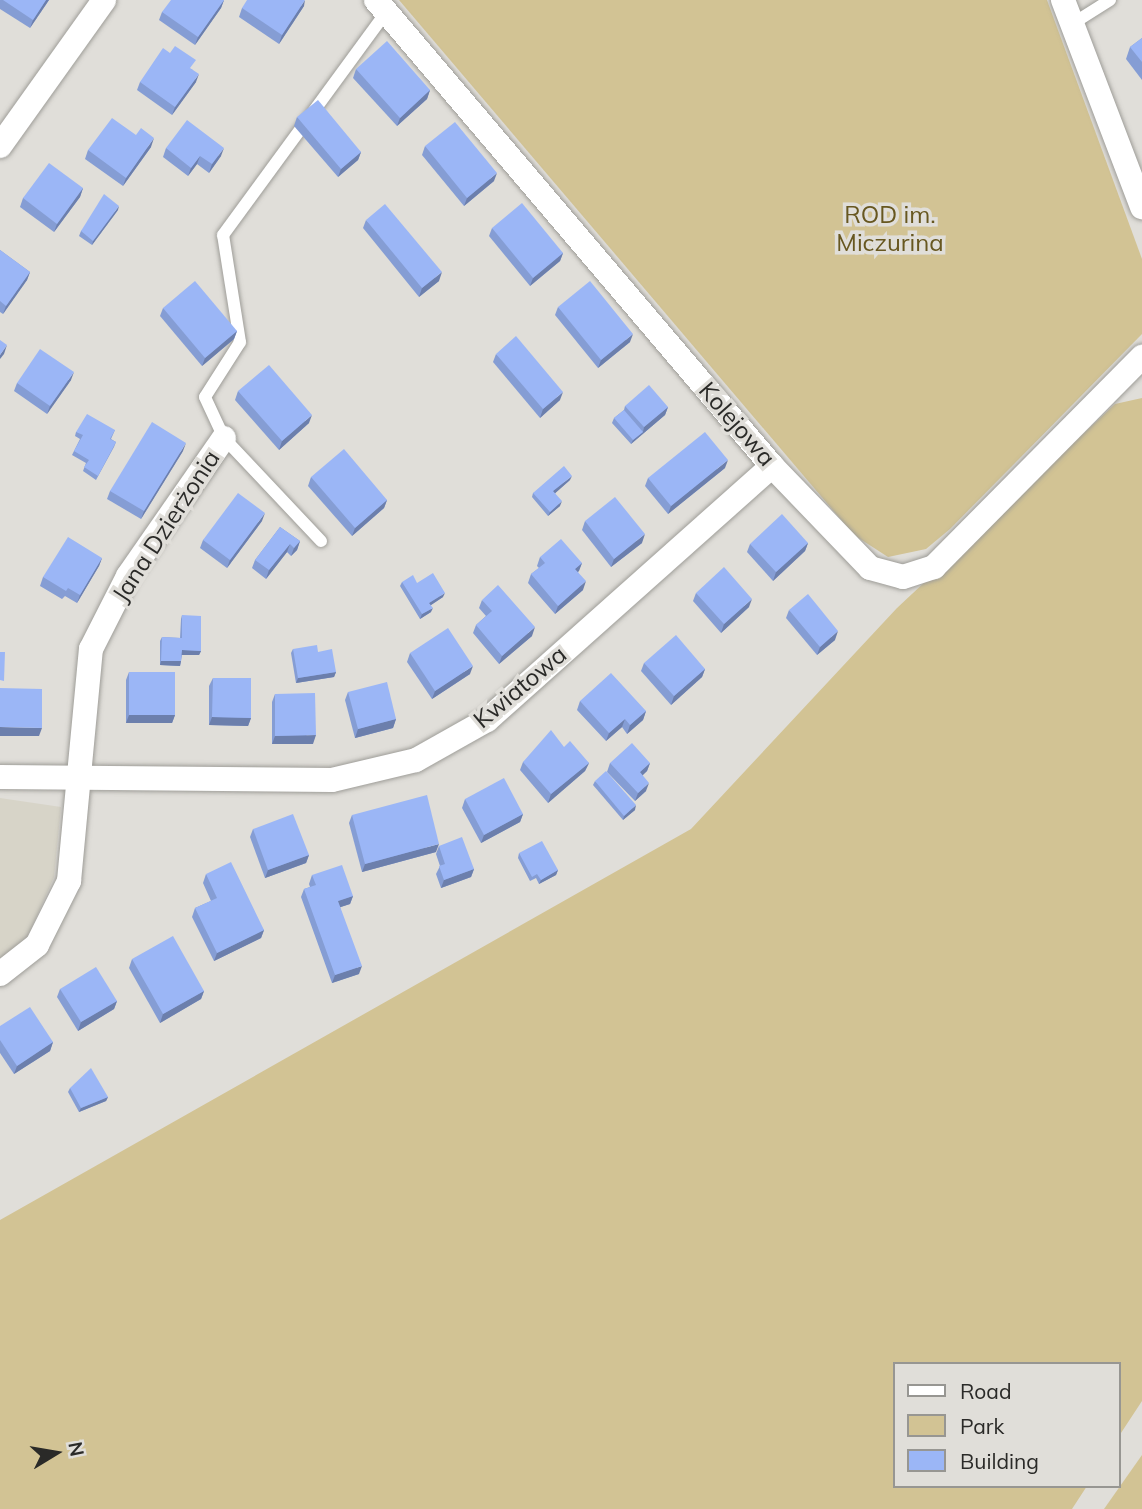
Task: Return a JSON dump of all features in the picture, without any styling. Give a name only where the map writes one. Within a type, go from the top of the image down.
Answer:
[{"type":"street","points":[[0,146],[104,0]]},
{"type":"street","points":[[1063,0],[1142,207]]},
{"type":"street","name":"Kolejowa","points":[[381,6],[772,466],[870,568],[903,577],[934,567],[1142,357]]},
{"type":"street","name":"Jana Dzierżonia","points":[[0,974],[37,945],[69,881],[91,649],[128,576],[224,438]]},
{"type":"street","name":"Kwiatowa","points":[[0,777],[332,780],[416,760],[487,720],[772,466]]},
{"type":"lane","points":[[1072,24],[1110,0]]},
{"type":"lane","points":[[321,541],[224,438],[205,397],[240,342],[223,235],[381,6]]},
{"type":"shaded area","points":[[0,798],[61,807],[54,877],[25,943],[0,962]]},
{"type":"green space","name":"ROD im. Miczurina","points":[[399,0],[1047,0],[1142,259],[1142,334],[950,529],[926,549],[888,557],[854,535]]},
{"type":"green space","points":[[1142,398],[1142,1401],[1121,1433],[1121,1362],[894,1362],[894,1488],[1086,1488],[1072,1509],[0,1509],[0,1220],[691,829],[897,608],[1115,404]]},
{"type":"green space","points":[[1142,1455],[1142,1509],[1104,1509]]},
{"type":"building","points":[[3,0],[46,0],[33,20]]},
{"type":"building","points":[[171,0],[224,0],[198,37],[162,12]]},
{"type":"building","points":[[247,0],[305,0],[282,35],[242,8]]},
{"type":"building","points":[[1142,38],[1142,62],[1130,47]]},
{"type":"building","points":[[387,41],[430,90],[400,118],[356,69]]},
{"type":"building","points":[[175,46],[196,60],[190,68],[199,74],[175,107],[140,82],[163,48],[170,53]]},
{"type":"building","points":[[318,100],[361,152],[341,169],[297,117]]},
{"type":"building","points":[[112,118],[136,135],[141,128],[154,138],[126,178],[88,150]]},
{"type":"building","points":[[187,120],[224,148],[212,164],[200,156],[191,168],[166,148]]},
{"type":"building","points":[[455,122],[497,173],[467,198],[425,146]]},
{"type":"building","points":[[49,163],[83,188],[57,224],[23,198]]},
{"type":"building","points":[[104,194],[119,206],[93,241],[81,231]]},
{"type":"building","points":[[522,203],[563,253],[533,278],[492,228]]},
{"type":"building","points":[[385,204],[442,272],[422,288],[366,220]]},
{"type":"building","points":[[0,250],[30,272],[6,306],[0,301]]},
{"type":"building","points":[[195,281],[237,331],[205,358],[163,308]]},
{"type":"building","points":[[590,281],[633,334],[601,360],[558,307]]},
{"type":"building","points":[[516,336],[563,392],[543,409],[496,354]]},
{"type":"building","points":[[0,340],[7,345],[0,355]]},
{"type":"building","points":[[40,349],[74,372],[50,406],[17,383]]},
{"type":"building","points":[[269,365],[312,415],[282,441],[238,391]]},
{"type":"building","points":[[649,385],[668,407],[644,427],[625,406]]},
{"type":"building","points":[[624,410],[643,432],[633,440],[614,418]]},
{"type":"building","points":[[87,414],[115,430],[110,439],[116,442],[98,476],[84,467],[89,460],[74,451],[83,435],[76,432]]},
{"type":"building","points":[[152,422],[186,443],[144,511],[110,491]]},
{"type":"building","points":[[705,432],[728,460],[671,506],[648,478]]},
{"type":"building","points":[[344,449],[387,500],[355,528],[311,477]]},
{"type":"building","points":[[564,466],[572,476],[553,491],[562,501],[550,512],[533,493]]},
{"type":"building","points":[[238,493],[265,513],[230,560],[203,540]]},
{"type":"building","points":[[615,497],[645,534],[614,559],[585,521]]},
{"type":"building","points":[[782,514],[808,543],[776,572],[750,544]]},
{"type":"building","points":[[280,527],[300,541],[294,548],[290,544],[269,570],[255,560]]},
{"type":"building","points":[[68,537],[102,558],[80,595],[68,588],[66,591],[43,577]]},
{"type":"building","points":[[561,539],[582,563],[575,569],[586,581],[558,606],[531,574],[545,563],[540,557]]},
{"type":"building","points":[[724,567],[752,599],[724,624],[696,593]]},
{"type":"building","points":[[433,573],[445,593],[429,603],[433,608],[422,614],[402,582],[413,575],[417,583]]},
{"type":"building","points":[[498,585],[535,627],[502,656],[476,625],[492,611],[482,600]]},
{"type":"building","points":[[808,594],[838,631],[820,647],[789,610]]},
{"type":"building","points":[[182,615],[201,616],[201,651],[182,650],[181,661],[161,661],[162,637],[182,638]]},
{"type":"building","points":[[448,628],[473,666],[435,691],[410,653]]},
{"type":"building","points":[[676,635],[705,669],[674,696],[644,663]]},
{"type":"building","points":[[317,645],[318,652],[332,649],[336,672],[298,678],[293,649]]},
{"type":"building","points":[[0,652],[5,652],[4,681],[0,680]]},
{"type":"building","points":[[129,672],[175,672],[175,715],[129,715]]},
{"type":"building","points":[[611,673],[646,711],[630,725],[625,719],[609,733],[580,701]]},
{"type":"building","points":[[213,678],[251,678],[251,718],[212,717]]},
{"type":"building","points":[[387,682],[396,719],[358,729],[348,692]]},
{"type":"building","points":[[0,688],[42,689],[42,728],[0,727]]},
{"type":"building","points":[[315,693],[316,735],[275,736],[275,694]]},
{"type":"building","points":[[551,730],[564,747],[570,741],[589,763],[551,794],[523,762]]},
{"type":"building","points":[[632,743],[650,763],[640,772],[649,783],[638,793],[610,763]]},
{"type":"building","points":[[606,771],[636,805],[624,816],[595,781]]},
{"type":"building","points":[[504,778],[523,814],[484,835],[465,799]]},
{"type":"building","points":[[427,795],[439,844],[365,864],[352,815]]},
{"type":"building","points":[[293,814],[309,855],[268,870],[253,829]]},
{"type":"building","points":[[462,837],[474,869],[444,880],[439,866],[445,864],[439,846]]},
{"type":"building","points":[[542,841],[558,870],[541,880],[537,874],[532,877],[519,853]]},
{"type":"building","points":[[231,862],[264,930],[217,953],[195,908],[217,898],[206,874]]},
{"type":"building","points":[[342,865],[353,896],[338,901],[362,966],[335,975],[304,889],[316,885],[312,875]]},
{"type":"building","points":[[173,936],[204,991],[163,1014],[132,959]]},
{"type":"building","points":[[96,967],[117,1001],[81,1022],[60,989]]},
{"type":"building","points":[[30,1007],[53,1042],[17,1066],[0,1040],[0,1026]]},
{"type":"building","points":[[91,1068],[108,1097],[81,1108],[70,1088]]}]
